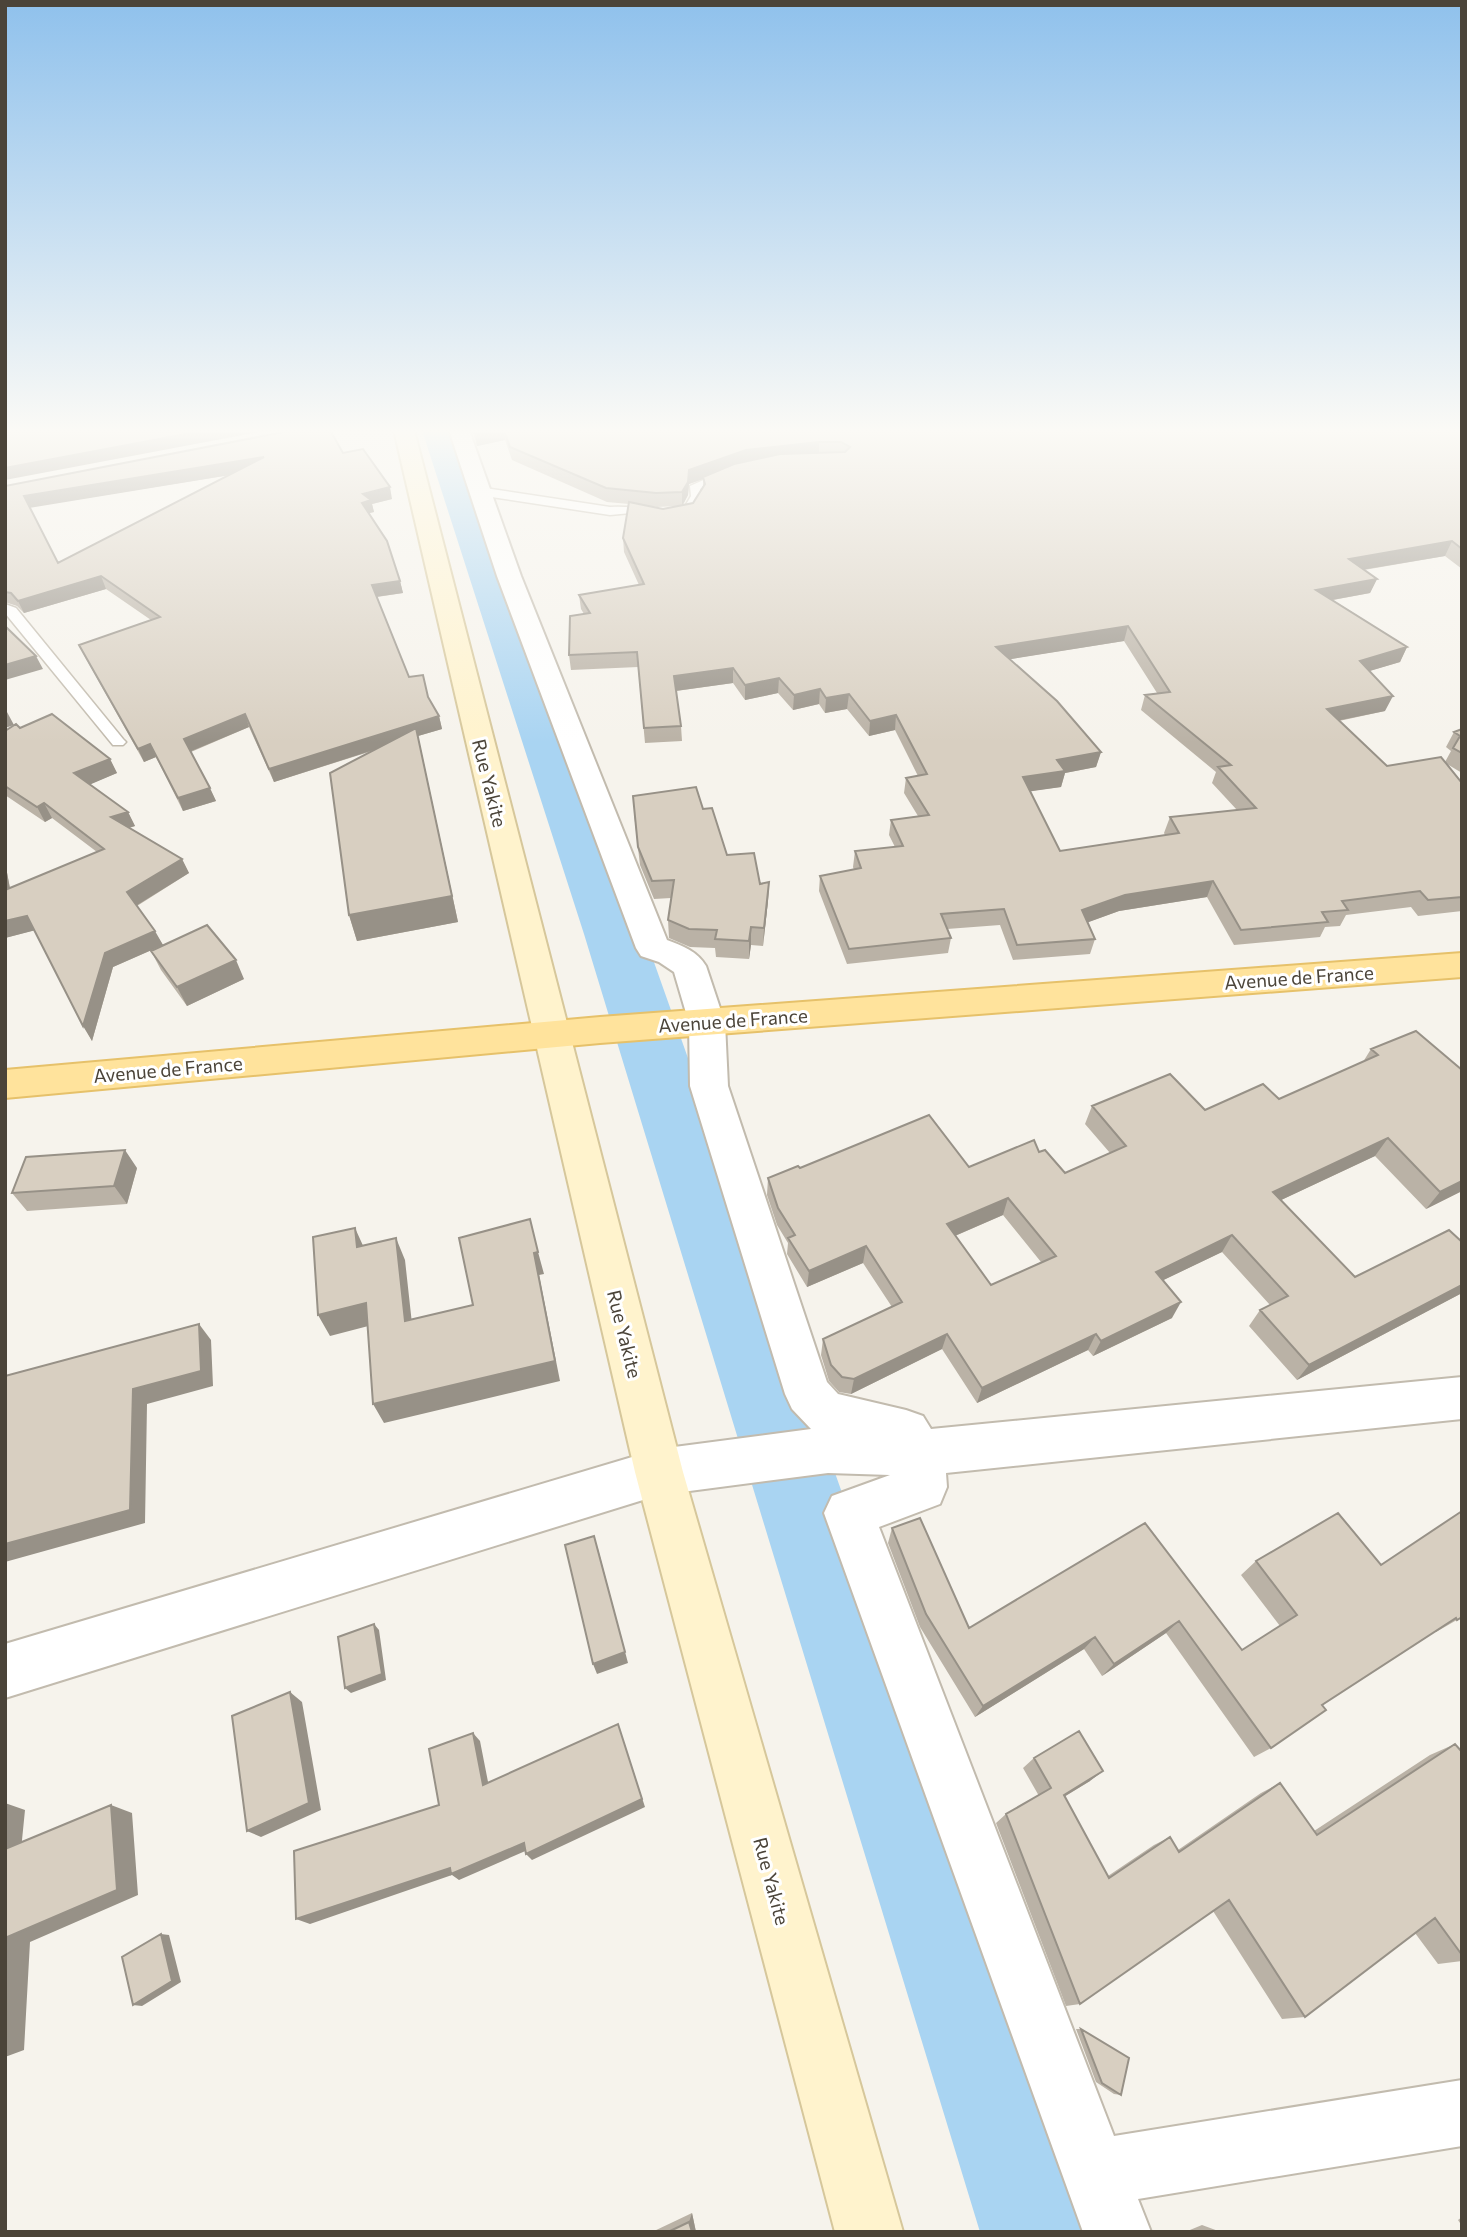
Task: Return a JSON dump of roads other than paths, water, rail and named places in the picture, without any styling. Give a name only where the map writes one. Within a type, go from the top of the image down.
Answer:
[{"type":"main road","name":"Rue Yakite","points":[[430,534],[551,1036],[672,1470],[869,2232]]},
{"type":"main road","name":"Avenue de France","points":[[5,1084],[600,1030],[1462,965]]},
{"type":"street","points":[[494,534],[653,948],[671,954],[688,966],[694,1023],[709,1086],[808,1394],[825,1413],[906,1432],[920,1453],[923,1488],[849,1513],[1117,2232]]},
{"type":"street","points":[[5,1671],[672,1470],[828,1450],[920,1453],[1462,1398]]},
{"type":"street","points":[[1096,2172],[1462,2113]]},
{"type":"lane","points":[[5,608],[11,611],[118,742]]},
{"type":"waterway","points":[[476,534],[614,934],[1042,2232]]}]
